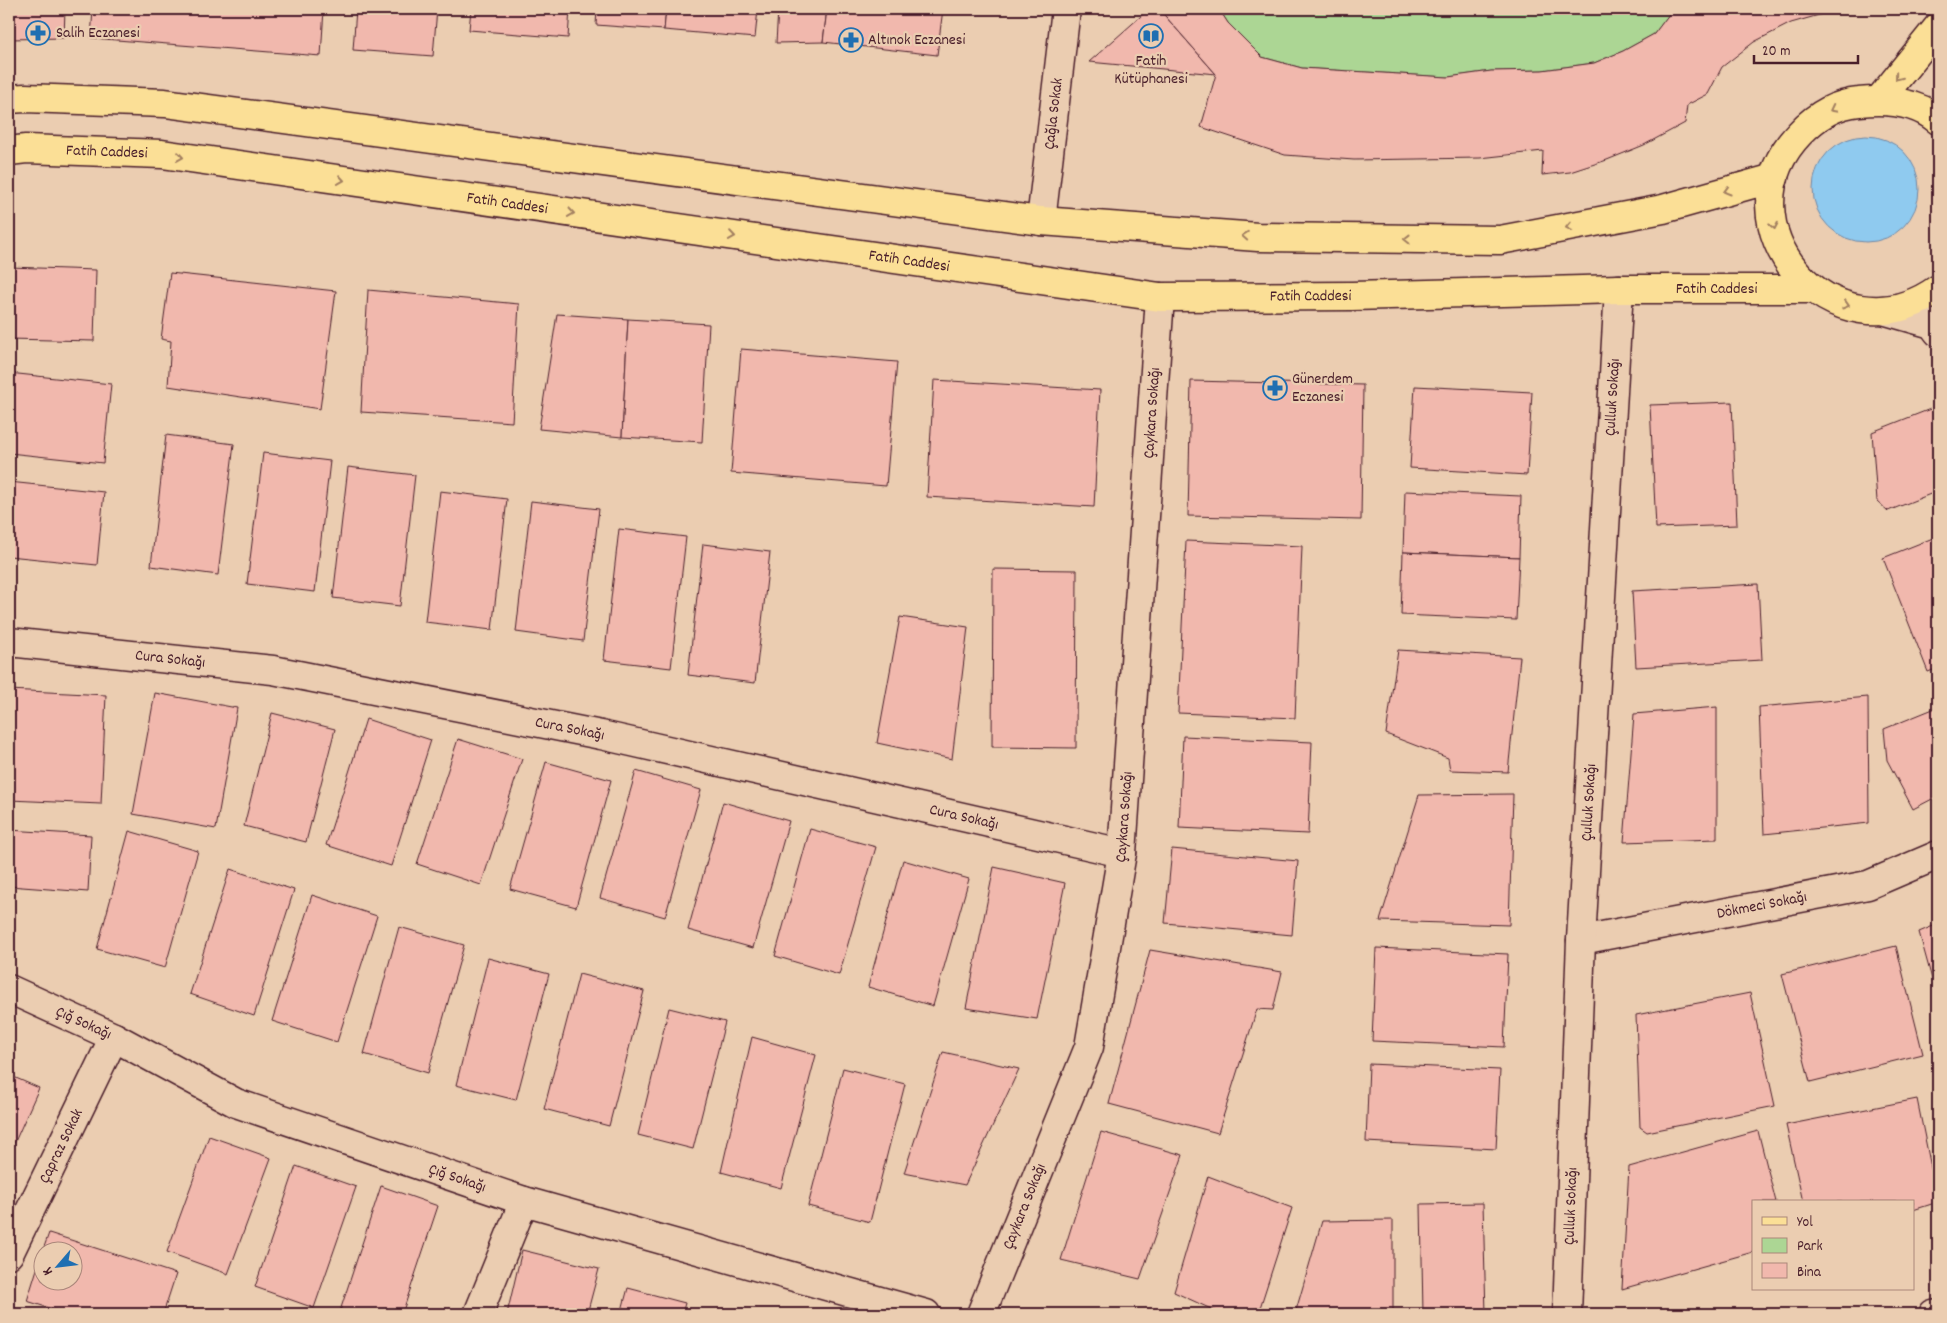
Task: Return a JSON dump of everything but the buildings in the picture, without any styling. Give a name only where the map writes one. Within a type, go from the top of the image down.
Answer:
[{"type":"main road","points":[[1880,99],[1938,27]]},
{"type":"main road","points":[[9,99],[166,103],[1041,221],[1258,237],[1500,240],[1663,209],[1774,178]]},
{"type":"main road","points":[[1938,120],[1908,104],[1880,99],[1845,103],[1813,119],[1788,145],[1774,178],[1770,208],[1776,239],[1791,267],[1813,289],[1834,302],[1858,309],[1883,310],[1906,306],[1928,297],[1938,289]]},
{"type":"main road","name":"Fatih Caddesi","points":[[9,151],[26,149],[162,154],[1160,297],[1352,296],[1619,289],[1813,289]]},
{"type":"street","name":"Çağla Sokak","points":[[1041,221],[1066,9]]},
{"type":"street","name":"Çulluk Sokağı","points":[[1567,1314],[1581,940],[1619,289]]},
{"type":"street","name":"Çaykara Sokağı","points":[[981,1314],[1089,1047],[1122,853],[1160,297]]},
{"type":"street","points":[[1883,310],[1932,324],[1938,332]]},
{"type":"street","name":"Cura Sokağı","points":[[9,642],[273,670],[602,735],[1122,853]]},
{"type":"street","name":"Dökmeci Sokağı","points":[[1581,940],[1868,885],[1938,855]]},
{"type":"street","name":"Çığ Sokağı","points":[[9,989],[114,1037],[236,1103],[524,1201],[926,1314]]},
{"type":"street","name":"Çapraz Sokak","points":[[9,1254],[114,1037]]},
{"type":"street","points":[[478,1314],[524,1201]]},
{"type":"street","points":[[1933,1314],[1938,1313]]},
{"type":"green space","points":[[1219,9],[1673,9],[1654,34],[1623,51],[1594,63],[1542,70],[1492,71],[1448,77],[1302,68],[1262,57],[1228,23]]},
{"type":"water","points":[[1866,136],[1886,140],[1903,152],[1915,169],[1919,189],[1915,209],[1903,226],[1886,238],[1866,242],[1846,238],[1829,226],[1817,209],[1813,189],[1817,169],[1829,152],[1846,140]]},
{"type":"place","name":"Salih Eczanesi","points":[[38,33]]},
{"type":"place","name":"Fatih Kütüphanesi","points":[[1151,36]]},
{"type":"place","name":"Altınok Eczanesi","points":[[851,40]]},
{"type":"place","name":"Günerdem Eczanesi","points":[[1275,388]]}]
